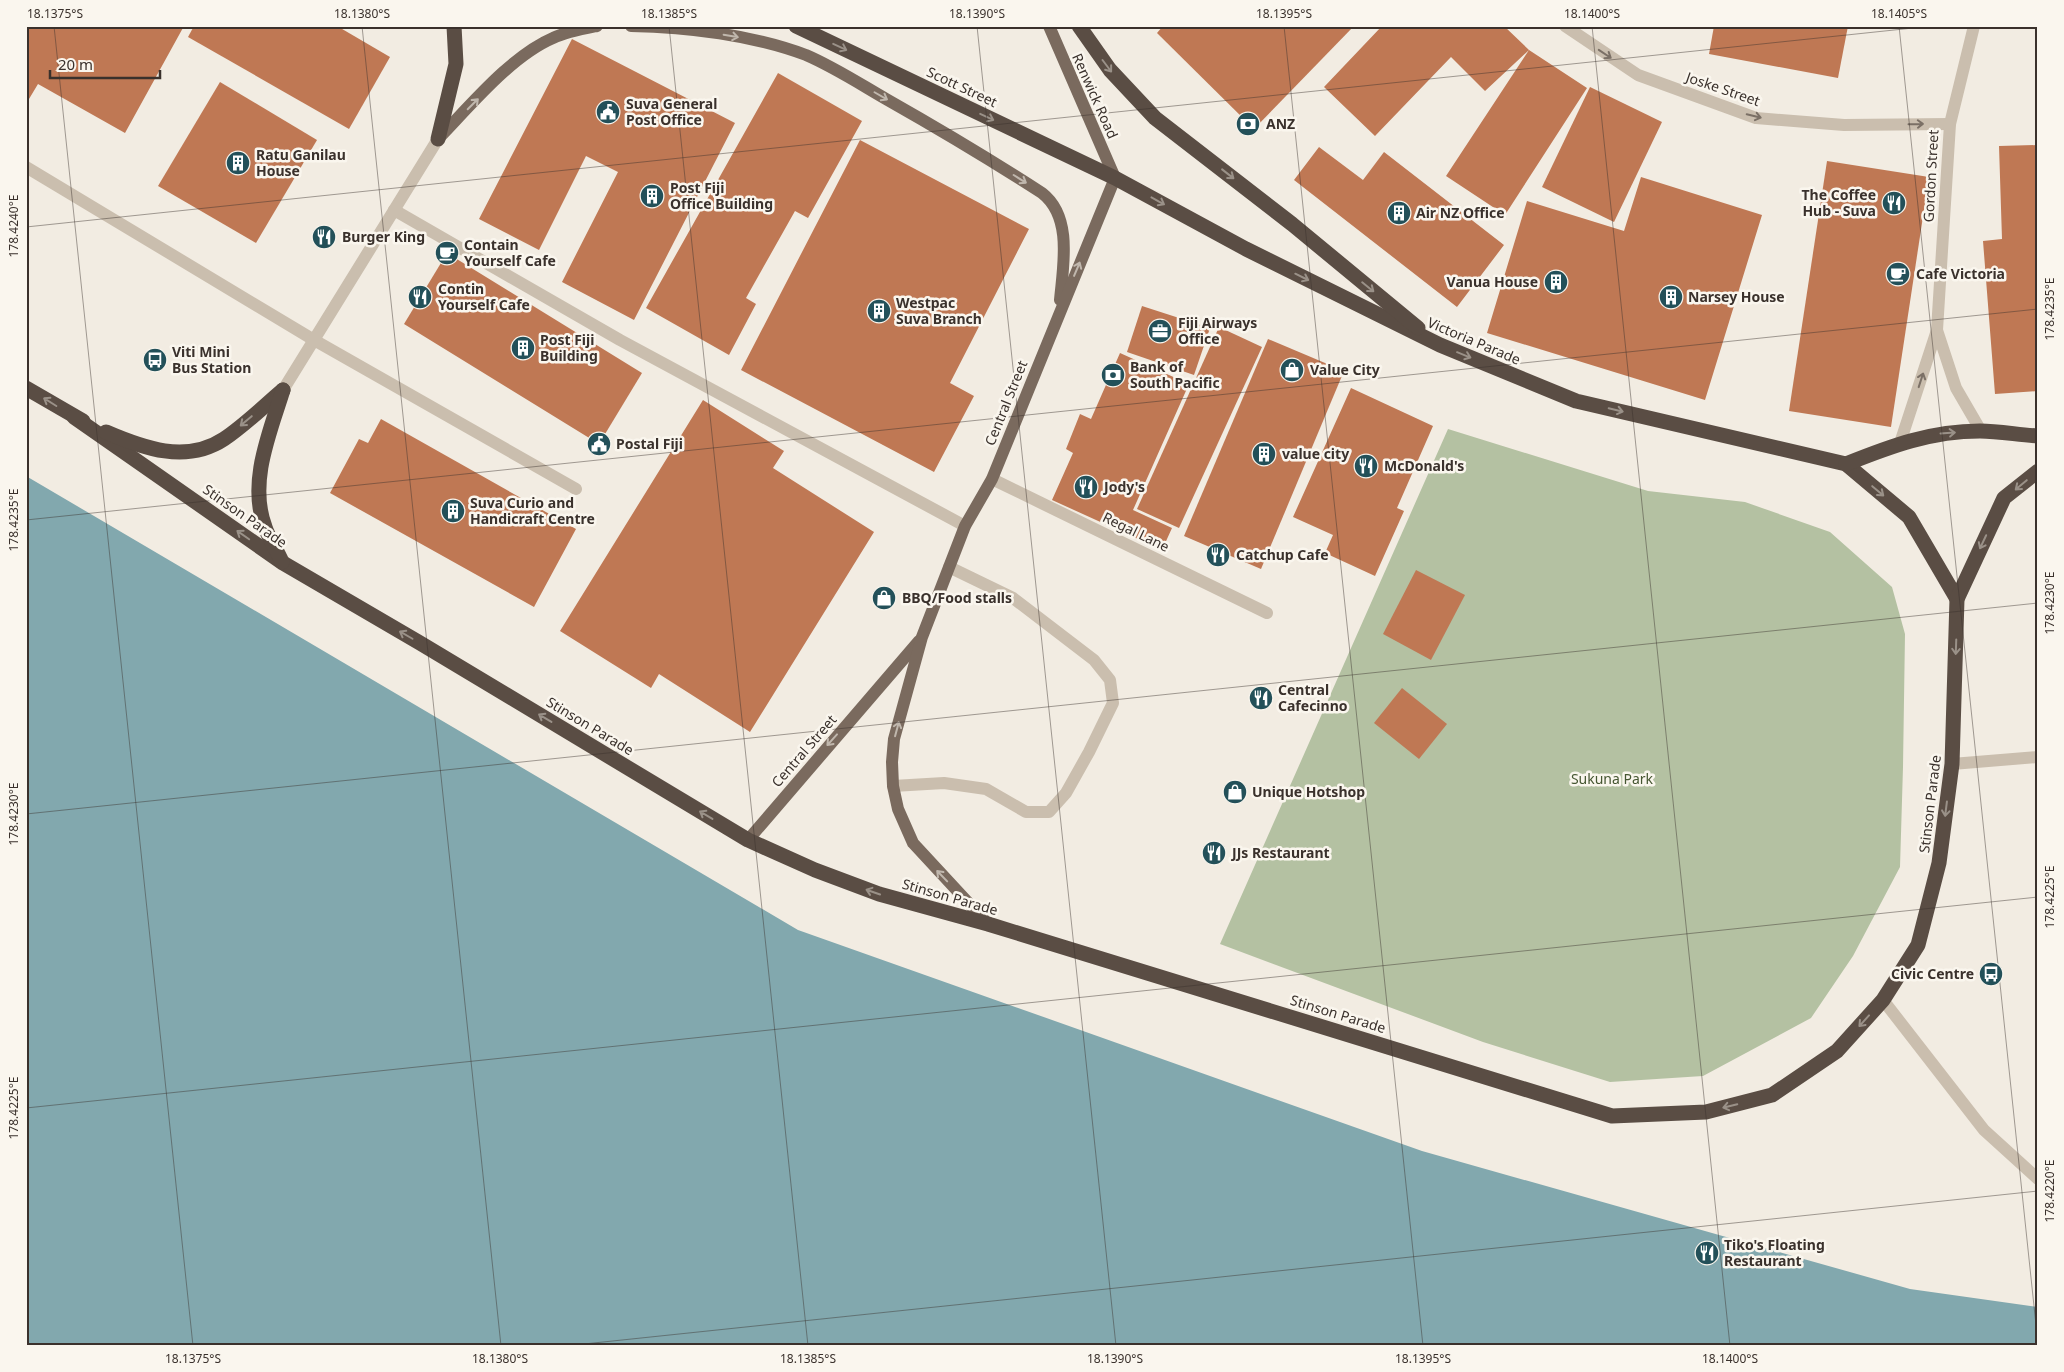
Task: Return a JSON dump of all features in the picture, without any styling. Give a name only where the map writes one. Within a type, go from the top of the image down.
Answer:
[{"type":"highway","points":[[438,138],[456,64],[454,26]]},
{"type":"highway","name":"Scott Street","points":[[796,26],[1115,178]]},
{"type":"highway","points":[[1079,26],[1110,70],[1155,118],[1292,224],[1440,345]]},
{"type":"highway","name":"Victoria Parade","points":[[1115,178],[1246,249],[1440,345],[1576,401],[1846,464],[1909,517],[1957,599]]},
{"type":"highway","points":[[26,388],[74,417],[143,446],[160,451],[182,452],[200,450],[224,439],[283,390]]},
{"type":"highway","points":[[283,390],[263,453],[259,482],[260,507],[264,526],[283,563]]},
{"type":"highway","name":"Stinson Parade","points":[[74,417],[283,563],[748,840],[815,870],[879,894],[988,924],[1612,1116],[1706,1112],[1772,1095],[1837,1051],[1883,1000],[1918,945],[1939,863],[1952,764],[1957,599],[2004,498],[2038,471]]},
{"type":"highway","points":[[1846,464],[1900,443],[1939,434],[1980,431],[2038,436]]},
{"type":"main road","points":[[438,138],[507,70],[533,49],[553,38],[597,26]]},
{"type":"main road","points":[[631,26],[658,27],[766,42],[806,56],[915,116],[1042,193],[1055,206],[1062,230],[1064,246],[1058,314]]},
{"type":"main road","name":"Renwick Road","points":[[1049,26],[1115,178]]},
{"type":"main road","name":"Central Street","points":[[988,924],[913,843],[898,809],[893,786],[894,738],[922,637],[965,526],[992,479],[1115,178]]},
{"type":"main road","name":"Central Street","points":[[748,840],[922,637]]},
{"type":"street","name":"Joske Street","points":[[1565,26],[1638,75],[1756,118],[1844,125],[1950,124]]},
{"type":"street","name":"Gordon Street","points":[[1900,443],[1937,330],[1950,124],[1974,26]]},
{"type":"street","points":[[283,390],[438,138]]},
{"type":"street","points":[[26,166],[314,340],[576,489]]},
{"type":"street","points":[[394,210],[620,340],[965,526]]},
{"type":"street","name":"Gordon Street","points":[[1937,330],[1956,388],[1980,431]]},
{"type":"street","name":"Regal Lane","points":[[992,479],[1267,613]]},
{"type":"street","points":[[893,786],[944,783],[986,789],[1026,812],[1049,812],[1066,793],[1112,703],[1110,680],[1094,660],[1013,598],[950,568]]},
{"type":"street","points":[[1952,764],[2038,757]]},
{"type":"street","points":[[1883,1000],[1984,1130],[2038,1179]]},
{"type":"green space","name":"Sukuna Park","points":[[1448,429],[1648,491],[1745,502],[1830,532],[1892,587],[1905,634],[1900,867],[1853,956],[1811,1018],[1703,1076],[1610,1082],[1483,1042],[1220,944]]},
{"type":"water","points":[[26,476],[798,930],[1422,1151],[1910,1289],[2038,1307],[2038,1346],[26,1346]]},
{"type":"building","points":[[26,26],[184,26],[125,133],[38,84],[26,104]]},
{"type":"building","points":[[194,26],[337,26],[390,57],[349,129],[188,37]]},
{"type":"building","points":[[1163,26],[1354,26],[1254,129],[1157,33]]},
{"type":"building","points":[[1382,26],[1504,26],[1529,50],[1485,91],[1451,57],[1375,136],[1324,87]]},
{"type":"building","points":[[1714,26],[1848,26],[1838,78],[1709,54]]},
{"type":"building","name":"Post Fiji Office Building","points":[[572,39],[735,123],[634,320],[562,282],[618,172],[586,156],[539,250],[479,219]]},
{"type":"building","points":[[1529,50],[1587,88],[1505,215],[1446,176]]},
{"type":"building","points":[[778,73],[862,121],[808,218],[795,211],[746,298],[756,304],[729,355],[646,308]]},
{"type":"building","name":"Ratu Ganilau House","points":[[220,82],[317,140],[256,243],[158,186]]},
{"type":"building","points":[[1590,87],[1662,122],[1614,222],[1542,187]]},
{"type":"building","name":"Westpac Suva Branch","points":[[860,140],[1029,229],[950,383],[974,396],[934,472],[741,370]]},
{"type":"building","points":[[2038,145],[2038,391],[1995,394],[1983,241],[2002,239],[1999,146]]},
{"type":"building","name":"Air NZ Office","points":[[1319,147],[1363,180],[1384,152],[1504,245],[1457,307],[1294,180]]},
{"type":"building","points":[[1827,161],[1929,177],[1891,427],[1789,411]]},
{"type":"building","name":"Narsey House","points":[[1641,177],[1762,215],[1705,400],[1487,333],[1527,201],[1624,231]]},
{"type":"building","name":"Post Fiji Building","points":[[447,253],[642,373],[599,444],[404,324]]},
{"type":"building","points":[[1142,306],[1210,328],[1194,375],[1127,352]]},
{"type":"building","points":[[1219,327],[1262,347],[1179,528],[1137,509]]},
{"type":"building","name":"value city","points":[[1268,339],[1344,371],[1261,569],[1184,536]]},
{"type":"building","points":[[1120,353],[1189,384],[1133,510],[1172,528],[1162,550],[1052,500],[1073,453],[1066,449],[1080,414],[1091,419]]},
{"type":"building","name":"McDonald's","points":[[1351,388],[1433,426],[1397,508],[1404,511],[1375,576],[1325,553],[1333,535],[1293,517]]},
{"type":"building","points":[[703,400],[784,451],[773,468],[874,532],[750,732],[659,674],[651,688],[560,631]]},
{"type":"building","name":"Suva Curio and Handicraft Centre","points":[[381,419],[576,529],[534,607],[330,493],[359,439],[368,443]]},
{"type":"building","points":[[1416,570],[1465,595],[1431,660],[1383,634]]},
{"type":"building","points":[[1402,688],[1447,724],[1419,759],[1374,723]]},
{"type":"place","name":"Suva General Post Office","points":[[608,112]]},
{"type":"place","name":"ANZ","points":[[1248,124]]},
{"type":"place","name":"Ratu Ganilau House","points":[[238,163]]},
{"type":"place","name":"Post Fiji Office Building","points":[[652,196]]},
{"type":"place","name":"The Coffee Hub - Suva","points":[[1894,203]]},
{"type":"place","name":"Air NZ Office","points":[[1399,213]]},
{"type":"place","name":"Burger King","points":[[324,237]]},
{"type":"place","name":"Contain Yourself Cafe","points":[[447,253]]},
{"type":"place","name":"Cafe Victoria","points":[[1898,274]]},
{"type":"place","name":"Vanua House","points":[[1556,282]]},
{"type":"place","name":"Contin Yourself Cafe","points":[[420,297]]},
{"type":"place","name":"Narsey House","points":[[1671,297]]},
{"type":"place","name":"Westpac Suva Branch","points":[[879,311]]},
{"type":"place","name":"Fiji Airways Office","points":[[1160,331]]},
{"type":"place","name":"Post Fiji Building","points":[[523,348]]},
{"type":"place","name":"Viti Mini Bus Station","points":[[155,360]]},
{"type":"place","name":"Value City","points":[[1292,370]]},
{"type":"place","name":"Bank of South Pacific","points":[[1113,375]]},
{"type":"place","name":"Postal Fiji","points":[[599,444]]},
{"type":"place","name":"value city","points":[[1264,454]]},
{"type":"place","name":"McDonald's","points":[[1366,466]]},
{"type":"place","name":"Jody's","points":[[1086,487]]},
{"type":"place","name":"Suva Curio and Handicraft Centre","points":[[453,511]]},
{"type":"place","name":"Catchup Cafe","points":[[1218,555]]},
{"type":"place","name":"BBQ/Food stalls","points":[[884,598]]},
{"type":"place","name":"Central Cafecinno","points":[[1261,698]]},
{"type":"place","name":"Unique Hotshop","points":[[1235,792]]},
{"type":"place","name":"JJs Restaurant","points":[[1214,853]]},
{"type":"place","name":"Civic Centre","points":[[1991,974]]},
{"type":"place","name":"Tiko's Floating Restaurant","points":[[1707,1253]]}]
